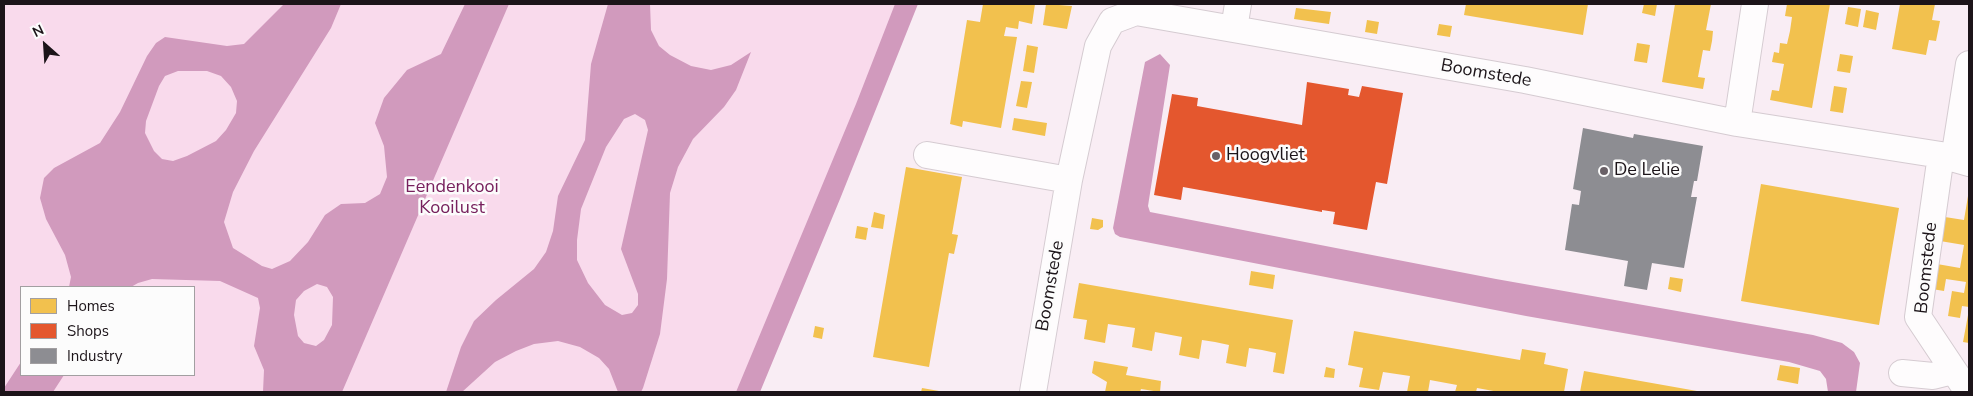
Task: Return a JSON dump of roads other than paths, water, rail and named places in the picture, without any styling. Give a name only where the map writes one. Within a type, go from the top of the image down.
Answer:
[{"type":"street","points":[[1234,29],[1238,4]]},
{"type":"street","points":[[1737,123],[1755,4]]},
{"type":"street","name":"Boomstede","points":[[1033,392],[1069,180],[1098,46],[1111,12],[1136,12],[1234,29],[1525,80],[1737,123],[1955,159]]},
{"type":"street","name":"Boomstede","points":[[1968,392],[1918,317],[1955,159],[1969,64]]},
{"type":"street","points":[[927,155],[1069,180]]},
{"type":"street","points":[[1902,373],[1933,376],[1953,371]]},
{"type":"place","name":"Hoogvliet","points":[[1216,156]]},
{"type":"place","name":"De Lelie","points":[[1604,171]]},
{"type":"park label","name":"Eendenkooi Kooilust","points":[[452,198]]}]
